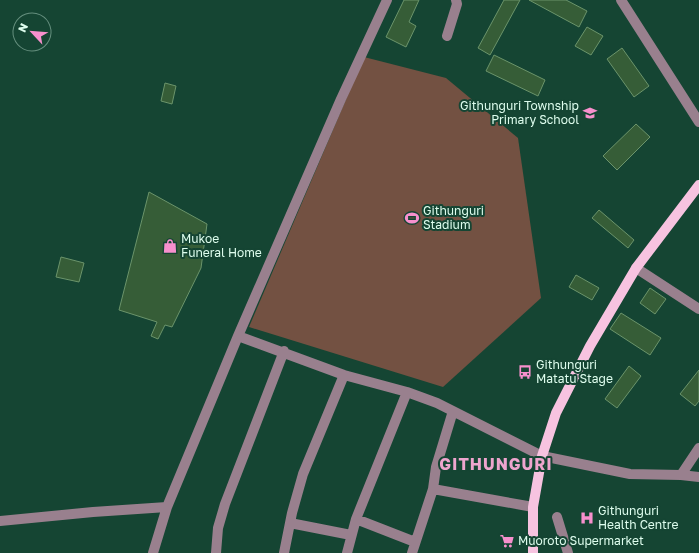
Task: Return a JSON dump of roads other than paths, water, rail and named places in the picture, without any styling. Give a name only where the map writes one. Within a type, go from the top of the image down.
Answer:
[{"type":"main road","points":[[532,553],[533,507],[542,456],[560,406],[590,346],[636,268],[699,186]]},
{"type":"street","points":[[153,553],[167,507],[238,336],[341,99],[387,0]]},
{"type":"street","points":[[447,36],[457,4],[456,0]]},
{"type":"street","points":[[621,0],[699,122]]},
{"type":"street","points":[[636,268],[699,309]]},
{"type":"street","points":[[238,336],[284,351],[344,374],[407,392],[437,403],[542,456],[630,474],[681,475],[699,477]]},
{"type":"street","points":[[216,553],[218,528],[225,504],[284,351]]},
{"type":"street","points":[[284,553],[303,474],[344,374]]},
{"type":"street","points":[[347,553],[356,519],[407,392]]},
{"type":"street","points":[[412,553],[432,489],[436,467],[453,411]]},
{"type":"street","points":[[681,475],[699,448]]},
{"type":"street","points":[[432,489],[533,507]]},
{"type":"street","points":[[0,521],[167,507]]},
{"type":"street","points":[[557,517],[568,553]]},
{"type":"street","points":[[356,519],[415,542]]},
{"type":"street","points":[[290,523],[351,535]]},
{"type":"place","name":"Githunguri Township Primary School","points":[[590,113]]},
{"type":"place","name":"Githunguri Stadium","points":[[412,218]]},
{"type":"place","name":"Mukoe Funeral Home","points":[[170,246]]},
{"type":"place","name":"Githunguri Matatu Stage","points":[[525,372]]},
{"type":"place","name":"Githunguri Health Centre","points":[[587,518]]},
{"type":"place","name":"Muoroto Supermarket","points":[[507,541]]},
{"type":"district","name":"GITHUNGURI","points":[[496,464]]}]
